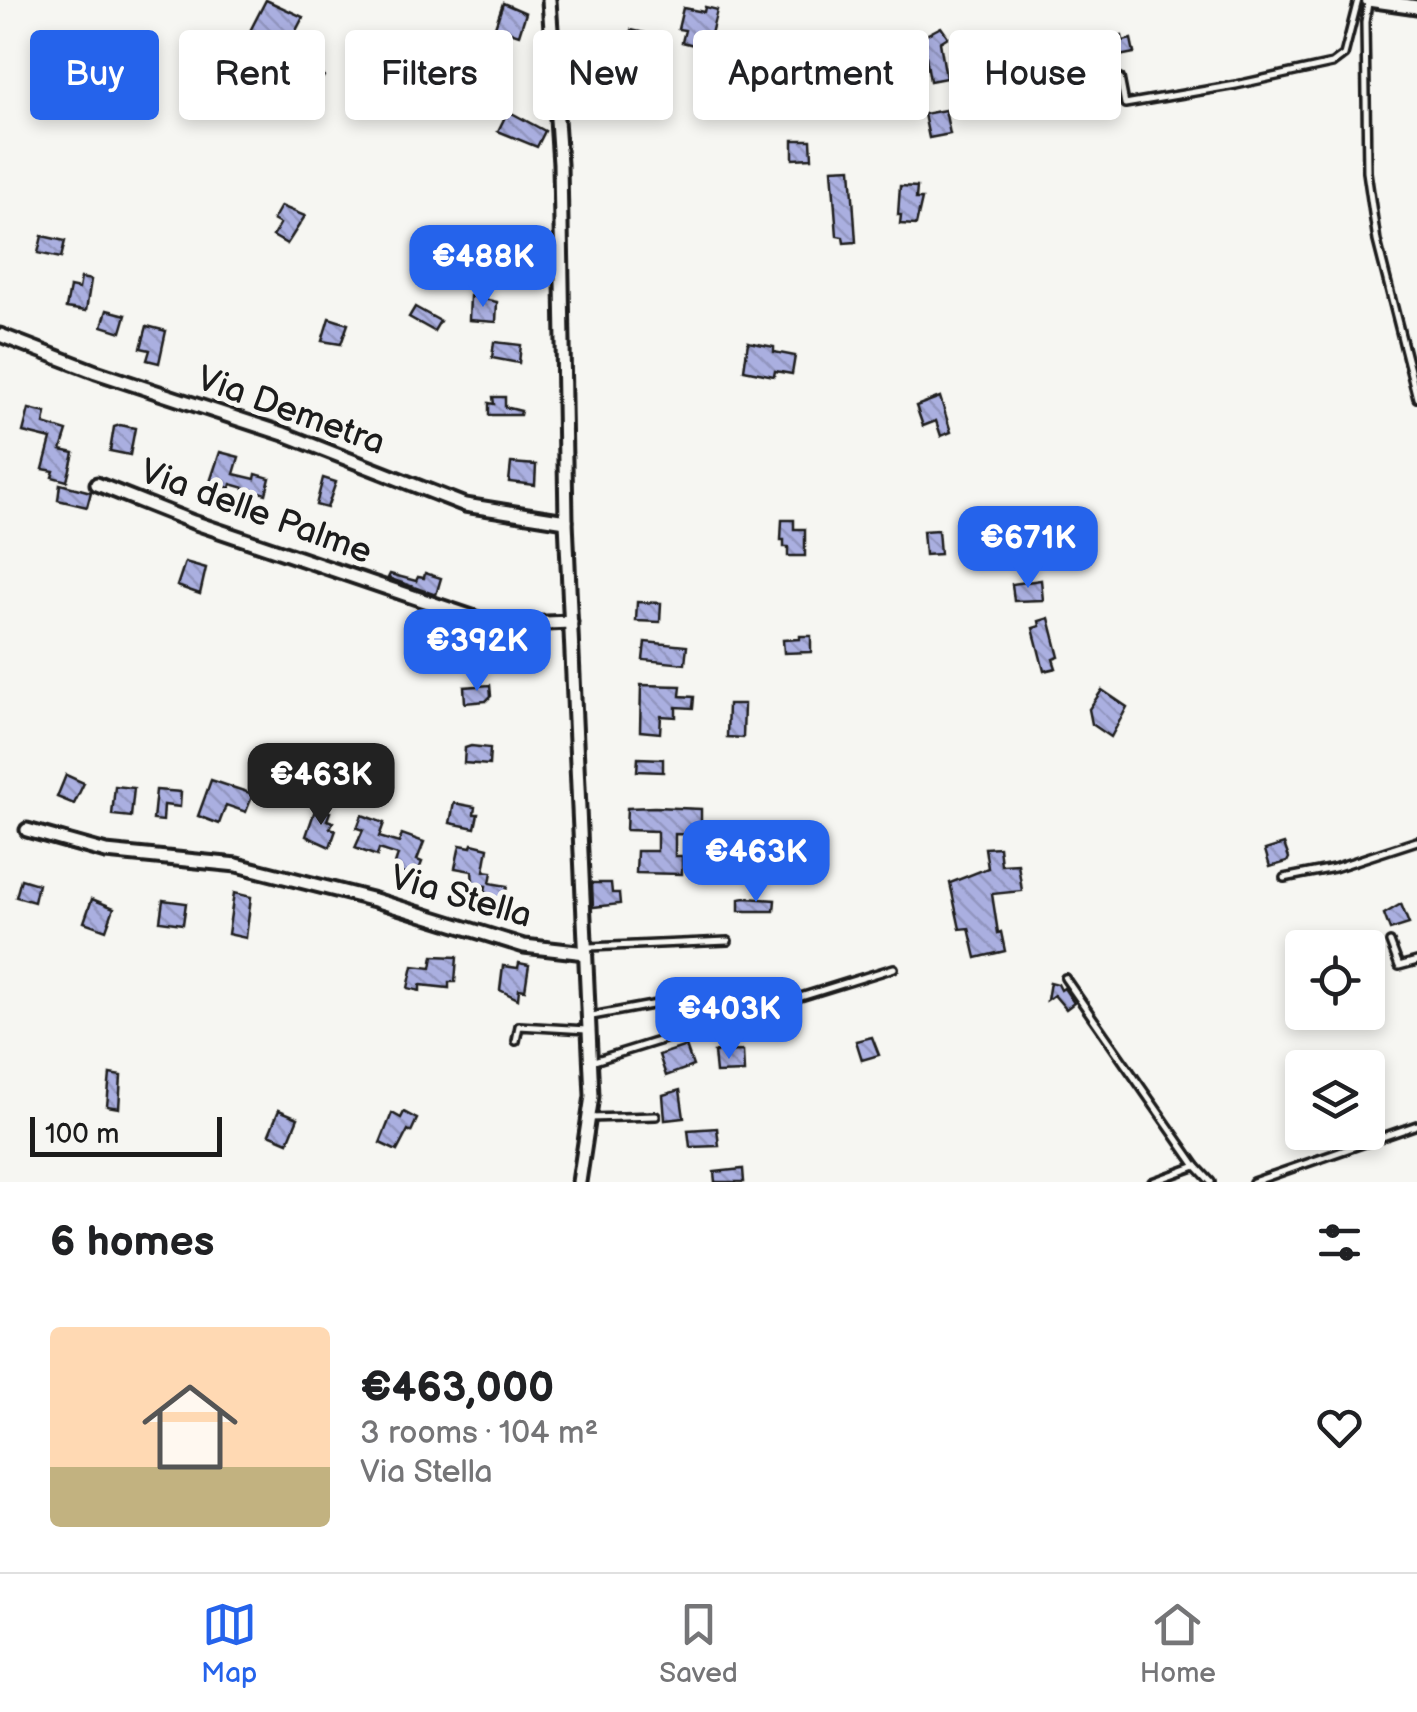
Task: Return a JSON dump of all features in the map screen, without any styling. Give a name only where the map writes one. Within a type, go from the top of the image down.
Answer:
[{"type":"street","points":[[550,0],[564,275],[566,521],[591,1062],[590,1118],[580,1182]]},
{"type":"street","points":[[1368,0],[1417,7]]},
{"type":"street","name":"Via Demetra","points":[[0,335],[96,372],[284,434],[465,505],[566,521]]},
{"type":"street","name":"Via delle Palme","points":[[96,484],[193,522],[496,626],[571,622]]},
{"type":"street","name":"Via Stella","points":[[28,830],[106,852],[237,865],[375,900],[524,946],[586,950]]},
{"type":"lane","points":[[1121,83],[1125,104],[1236,86],[1332,64],[1344,55],[1358,0]]},
{"type":"lane","points":[[1368,0],[1367,172],[1377,241],[1417,398]]},
{"type":"lane","points":[[1284,878],[1334,868],[1417,841]]},
{"type":"lane","points":[[586,950],[728,941]]},
{"type":"lane","points":[[1390,942],[1399,966],[1417,961]]},
{"type":"lane","points":[[591,1062],[894,968]]},
{"type":"lane","points":[[1065,978],[1211,1182]]},
{"type":"lane","points":[[516,1041],[519,1026],[589,1023],[701,996]]},
{"type":"lane","points":[[590,1118],[656,1116]]},
{"type":"lane","points":[[1253,1182],[1303,1168],[1417,1125]]},
{"type":"lane","points":[[1152,1182],[1196,1166]]},
{"type":"building","points":[[266,0],[303,17],[296,30],[251,30]]},
{"type":"building","points":[[503,3],[526,13],[519,35],[495,27]]},
{"type":"building","points":[[705,7],[717,10],[712,30],[693,30],[693,45],[682,42],[685,30],[678,29],[683,8],[704,12]]},
{"type":"building","points":[[941,27],[948,37],[940,42],[946,78],[930,81],[929,33]]},
{"type":"building","points":[[1121,36],[1123,41],[1131,39],[1134,53],[1121,56]]},
{"type":"building","points":[[945,110],[950,134],[929,138],[925,120],[929,120],[929,113]]},
{"type":"building","points":[[513,114],[545,131],[537,147],[498,131],[504,120],[513,120]]},
{"type":"building","points":[[793,140],[811,140],[812,158],[793,159]]},
{"type":"building","points":[[851,168],[856,242],[844,243],[843,237],[837,236],[832,169]]},
{"type":"building","points":[[900,186],[917,187],[916,199],[922,199],[916,225],[900,224]]},
{"type":"building","points":[[281,206],[305,216],[287,244],[273,236],[280,224],[273,220]]},
{"type":"building","points":[[42,236],[65,241],[61,258],[38,253]]},
{"type":"building","points":[[81,278],[91,280],[86,311],[66,308],[70,287],[79,289]]},
{"type":"building","points":[[470,296],[497,302],[496,322],[469,320]]},
{"type":"building","points":[[415,307],[440,321],[434,331],[409,317]]},
{"type":"building","points":[[107,310],[126,315],[121,332],[102,326]]},
{"type":"building","points":[[329,318],[348,324],[341,344],[322,341]]},
{"type":"building","points":[[147,326],[166,331],[159,363],[147,360],[150,350],[141,348]]},
{"type":"building","points":[[494,342],[521,345],[519,363],[492,358]]},
{"type":"building","points":[[748,342],[795,356],[792,374],[775,371],[774,376],[744,370]]},
{"type":"building","points":[[493,397],[505,397],[505,407],[521,411],[520,415],[489,415]]},
{"type":"building","points":[[940,397],[951,432],[941,436],[936,421],[923,426],[916,406]]},
{"type":"building","points":[[29,409],[46,413],[44,424],[67,431],[61,450],[74,453],[67,481],[52,477],[54,471],[43,469],[51,439],[23,432]]},
{"type":"building","points":[[114,427],[135,428],[130,455],[110,451]]},
{"type":"building","points":[[220,452],[239,457],[234,474],[270,478],[266,494],[210,482]]},
{"type":"building","points":[[511,463],[536,465],[535,485],[509,482]]},
{"type":"building","points":[[323,478],[336,482],[327,508],[316,505]]},
{"type":"building","points":[[60,484],[91,492],[87,507],[58,500]]},
{"type":"building","points":[[782,520],[794,520],[794,529],[805,529],[805,556],[788,556],[788,547],[781,540]]},
{"type":"building","points":[[938,530],[940,554],[925,555],[923,531]]},
{"type":"building","points":[[185,562],[206,568],[200,594],[177,586]]},
{"type":"building","points":[[425,573],[441,578],[436,595],[388,578],[390,574],[416,581],[418,577],[424,578]]},
{"type":"building","points":[[1041,580],[1043,600],[1014,601],[1012,584]]},
{"type":"building","points":[[637,602],[661,603],[660,622],[636,621]]},
{"type":"building","points":[[1049,618],[1059,657],[1053,659],[1056,668],[1044,671],[1033,628]]},
{"type":"building","points":[[455,621],[484,631],[481,644],[452,637]]},
{"type":"building","points":[[811,636],[811,652],[784,653],[783,640]]},
{"type":"building","points":[[645,642],[687,646],[685,664],[643,660]]},
{"type":"building","points":[[490,685],[491,696],[486,701],[465,703],[464,687]]},
{"type":"building","points":[[641,685],[681,686],[680,696],[694,697],[693,708],[676,707],[676,717],[661,716],[660,733],[640,731]]},
{"type":"building","points":[[1102,690],[1127,707],[1111,737],[1092,724],[1089,709]]},
{"type":"building","points":[[728,704],[744,704],[743,738],[727,737]]},
{"type":"building","points":[[465,748],[490,748],[489,765],[464,763]]},
{"type":"building","points":[[638,758],[663,759],[663,772],[637,771]]},
{"type":"building","points":[[66,775],[84,783],[74,804],[57,797]]},
{"type":"building","points":[[211,780],[253,794],[246,812],[226,805],[219,824],[198,816]]},
{"type":"building","points":[[115,786],[134,788],[131,817],[112,815]]},
{"type":"building","points":[[156,790],[181,792],[180,807],[164,805],[163,821],[153,820]]},
{"type":"building","points":[[454,803],[475,807],[475,828],[450,823]]},
{"type":"building","points":[[316,807],[330,812],[327,820],[333,822],[330,828],[336,830],[330,847],[306,836]]},
{"type":"building","points":[[627,808],[701,809],[701,835],[675,834],[675,856],[682,856],[682,874],[636,873],[637,851],[657,851],[657,831],[626,830]]},
{"type":"building","points":[[362,815],[384,823],[379,837],[399,843],[402,834],[424,842],[416,878],[393,870],[398,855],[379,849],[377,856],[355,848],[363,830],[357,828]]},
{"type":"building","points":[[1284,844],[1287,862],[1270,867],[1265,850]]},
{"type":"building","points":[[460,845],[488,848],[484,871],[492,872],[490,883],[507,886],[504,901],[484,897],[486,886],[473,885],[472,871],[455,868]]},
{"type":"building","points":[[999,847],[1001,865],[1018,864],[1022,891],[992,894],[1005,951],[976,958],[969,928],[960,929],[950,883],[988,868],[985,848]]},
{"type":"building","points":[[21,879],[38,884],[34,902],[16,897]]},
{"type":"building","points":[[592,883],[611,883],[612,893],[619,893],[620,904],[593,907]]},
{"type":"building","points":[[234,893],[251,897],[246,938],[228,934]]},
{"type":"building","points":[[92,899],[114,908],[106,930],[84,922]]},
{"type":"building","points":[[739,899],[775,900],[774,911],[739,911]]},
{"type":"building","points":[[163,900],[186,903],[183,924],[160,921]]},
{"type":"building","points":[[1401,904],[1409,924],[1390,930],[1384,914]]},
{"type":"building","points":[[433,956],[457,957],[455,982],[449,982],[449,988],[408,988],[413,966],[431,968]]},
{"type":"building","points":[[519,963],[529,965],[525,990],[519,989],[518,999],[500,990],[503,966],[518,968]]},
{"type":"building","points":[[1050,982],[1058,984],[1061,990],[1064,988],[1074,1003],[1066,1009],[1054,995],[1047,1000]]},
{"type":"building","points":[[872,1037],[879,1055],[862,1060],[856,1041]]},
{"type":"building","points":[[686,1046],[693,1066],[666,1076],[659,1055]]},
{"type":"building","points":[[743,1051],[744,1072],[716,1073],[714,1052]]},
{"type":"building","points":[[110,1074],[121,1076],[119,1108],[107,1106]]},
{"type":"building","points":[[680,1090],[684,1118],[665,1120],[663,1095]]},
{"type":"building","points":[[279,1110],[298,1118],[288,1142],[269,1134]]},
{"type":"building","points":[[404,1112],[417,1119],[397,1151],[380,1143],[392,1113],[401,1118]]},
{"type":"building","points":[[717,1128],[719,1146],[690,1147],[688,1130]]},
{"type":"building","points":[[743,1169],[744,1182],[715,1182],[714,1172]]}]
